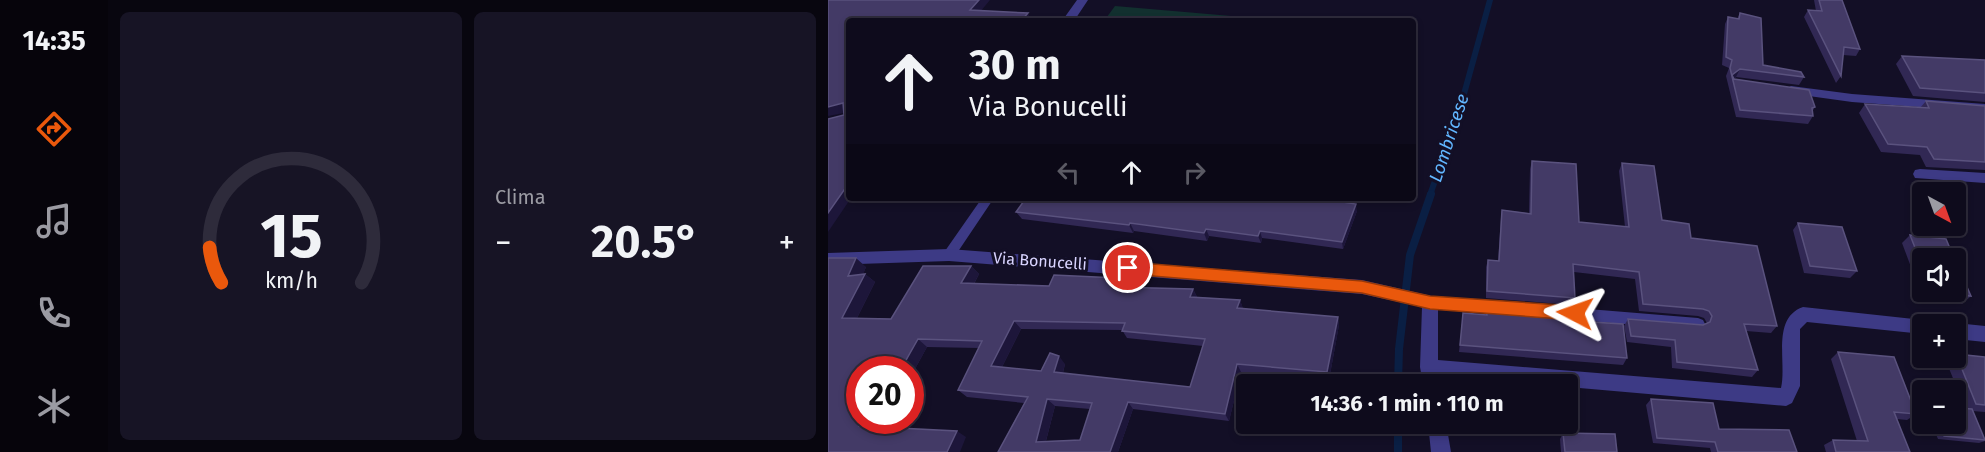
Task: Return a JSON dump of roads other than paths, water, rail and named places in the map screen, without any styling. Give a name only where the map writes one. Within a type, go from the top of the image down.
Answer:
[{"type":"street","points":[[1070,18],[1083,0]]},
{"type":"street","points":[[1782,89],[1852,98],[1985,108]]},
{"type":"street","points":[[1920,174],[1985,178]]},
{"type":"street","name":"Via Bonucelli","points":[[828,260],[949,255],[1362,287],[1430,302]]},
{"type":"street","points":[[1430,302],[1431,374]]},
{"type":"street","points":[[1578,384],[1786,397],[1791,386],[1792,327],[1803,314],[1912,326]]},
{"type":"street","points":[[1966,331],[1985,334]]},
{"type":"street","points":[[1439,434],[1442,452]]},
{"type":"lane","points":[[949,255],[986,201]]},
{"type":"lane","points":[[1430,302],[1698,324]]},
{"type":"waterway","name":"Lombricese","points":[[1430,195],[1459,112],[1490,0]]},
{"type":"waterway","name":"Lombricese","points":[[1398,374],[1410,255],[1431,194]]},
{"type":"waterway","name":"Lombricese","points":[[1398,434],[1398,452]]}]
